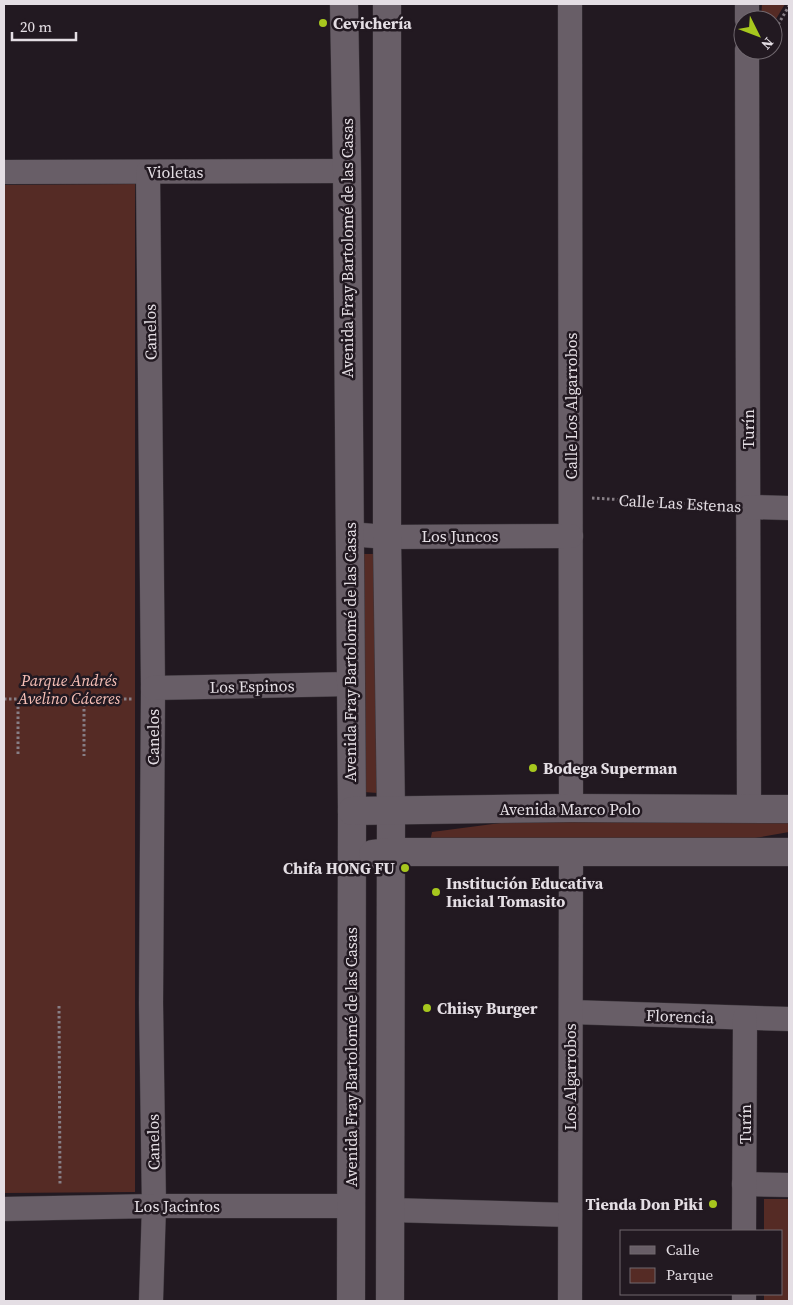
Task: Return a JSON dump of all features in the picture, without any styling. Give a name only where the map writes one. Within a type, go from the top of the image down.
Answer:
[{"type":"street","name":"Avenida Fray Bartolomé de las Casas","points":[[344,4],[352,811],[350,1301]]},
{"type":"street","points":[[387,4],[387,536],[391,811],[390,1301]]},
{"type":"street","name":"Calle Los Algarrobos","points":[[570,4],[571,808]]},
{"type":"street","name":"Turín","points":[[747,60],[749,809]]},
{"type":"street","name":"Violetas","points":[[4,172],[347,170]]},
{"type":"street","name":"Canelos","points":[[148,172],[153,688],[152,1003],[154,1206],[151,1301]]},
{"type":"street","name":"Calle Las Estenas","points":[[749,507],[789,508]]},
{"type":"street","name":"Los Juncos","points":[[349,534],[387,536],[571,536]]},
{"type":"street","name":"Los Espinos","points":[[153,688],[350,684]]},
{"type":"street","name":"Avenida Marco Polo","points":[[352,811],[571,808],[789,809]]},
{"type":"street","points":[[352,855],[391,852],[571,854],[789,852]]},
{"type":"street","name":"Los Algarrobos","points":[[570,1301],[571,854]]},
{"type":"street","name":"Florencia","points":[[571,1012],[789,1019]]},
{"type":"street","name":"Turín","points":[[744,1230],[745,1018]]},
{"type":"street","points":[[744,1184],[789,1185]]},
{"type":"street","name":"Los Jacintos","points":[[4,1208],[350,1206]]},
{"type":"street","points":[[390,1210],[570,1215]]},
{"type":"path","name":"Calle Las Estenas","points":[[571,497],[749,507]]},
{"type":"path","points":[[4,699],[133,699],[153,688]]},
{"type":"path","points":[[18,699],[18,754]]},
{"type":"path","points":[[84,699],[84,756]]},
{"type":"path","points":[[59,1006],[60,1191]]},
{"type":"green space","points":[[762,4],[785,4],[781,10],[762,10]]},
{"type":"green space","name":"Parque Andrés Avelino Cáceres","points":[[135,184],[135,1192],[4,1193],[4,185]]},
{"type":"green space","points":[[362,554],[374,554],[378,793],[363,792]]},
{"type":"green space","points":[[554,816],[789,820],[789,832],[755,838],[430,842],[432,832]]},
{"type":"green space","points":[[764,1199],[789,1199],[789,1301],[764,1301],[764,1295],[783,1295],[783,1230],[764,1230]]},
{"type":"place","name":"Cevichería","points":[[323,23]]},
{"type":"place","name":"Bodega Superman","points":[[533,768]]},
{"type":"place","name":"Chifa HONG FU","points":[[405,868]]},
{"type":"place","name":"Institución Educativa Inicial Tomasito","points":[[436,892]]},
{"type":"place","name":"Chiisy Burger","points":[[427,1008]]},
{"type":"place","name":"Tienda Don Piki","points":[[713,1204]]}]
